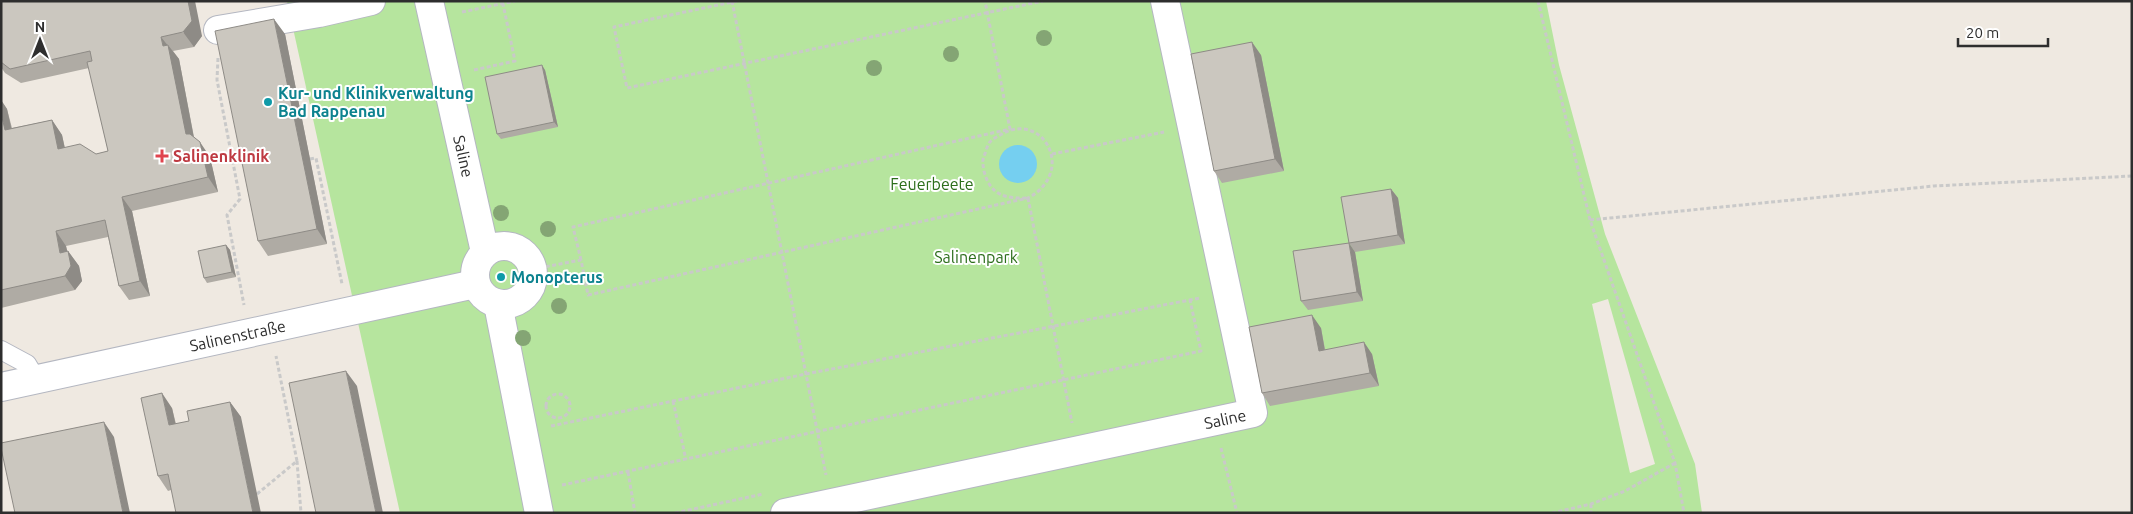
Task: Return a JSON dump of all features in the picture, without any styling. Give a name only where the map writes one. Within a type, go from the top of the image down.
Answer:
[{"type":"street","points":[[218,30],[318,13],[371,1]]},
{"type":"street","name":"Saline","points":[[786,513],[1253,413],[1165,1]]},
{"type":"street","name":"Saline","points":[[431,10],[486,252]]},
{"type":"street","points":[[499,246],[514,247],[526,256],[533,269],[533,284],[525,296],[512,304],[498,304],[483,298],[475,284],[477,264],[486,252],[499,246]]},
{"type":"street","name":"Salinenstraße","points":[[1,387],[475,284]]},
{"type":"street","points":[[498,304],[537,502]]},
{"type":"lane","points":[[1,350],[27,364],[36,379]]},
{"type":"path","points":[[431,10],[503,4],[515,1]]},
{"type":"path","points":[[985,1],[1010,129]]},
{"type":"path","points":[[822,457],[745,63],[734,2],[614,27],[627,88],[745,63],[988,13],[1043,1]]},
{"type":"path","points":[[1538,1],[1590,220],[1675,463],[1684,513]]},
{"type":"path","points":[[446,76],[516,61],[503,4]]},
{"type":"path","points":[[218,30],[218,80],[240,199],[227,215],[297,461],[301,513]]},
{"type":"path","points":[[1052,154],[1192,126]]},
{"type":"path","points":[[1010,129],[990,141],[982,160],[987,182],[998,193],[1010,198],[1028,198]]},
{"type":"path","points":[[1010,129],[1023,129],[1034,132],[1045,141],[1052,154],[1053,164],[1047,183],[1039,192],[1028,198],[782,251],[588,296],[573,227],[1010,129]]},
{"type":"path","points":[[310,158],[316,158],[348,311]]},
{"type":"path","points":[[1590,220],[1934,186],[2132,176]]},
{"type":"path","points":[[1028,198],[1068,402]]},
{"type":"path","points":[[533,269],[581,260]]},
{"type":"path","points":[[522,431],[1227,292]]},
{"type":"path","points":[[537,502],[628,472],[1201,351],[1190,300]]},
{"type":"path","points":[[556,393],[563,394],[569,399],[571,406],[569,412],[563,417],[556,418],[550,415],[546,409],[546,402],[550,396],[556,393]]},
{"type":"path","points":[[673,400],[686,460]]},
{"type":"path","points":[[1214,422],[1237,513]]},
{"type":"path","points":[[257,494],[297,461]]},
{"type":"path","points":[[1552,513],[1591,504],[1625,491],[1675,463]]},
{"type":"path","points":[[628,472],[635,513]]},
{"type":"path","points":[[1591,504],[1591,513]]},
{"type":"green space","name":"Salinenpark","points":[[287,1],[1546,1],[1559,65],[1605,234],[1695,464],[1702,513],[400,513]],"holes":[[[1608,299],[1655,464],[1630,473],[1592,304]]]},
{"type":"water","points":[[1018,145],[1031,151],[1037,164],[1031,177],[1018,183],[1005,177],[999,164],[1005,151]]},
{"type":"building","name":"Salinenklinik","points":[[1,1],[188,1],[192,21],[183,32],[161,37],[163,46],[168,45],[186,134],[190,134],[200,142],[208,177],[122,197],[140,281],[119,286],[105,220],[56,231],[60,253],[68,251],[71,266],[65,276],[1,290],[1,113],[5,130],[52,120],[58,149],[80,144],[96,154],[108,151],[87,62],[92,61],[90,51],[10,69],[1,62]]},
{"type":"building","name":"Kur- und Klinikverwaltung Bad Rappenau","points":[[274,19],[317,229],[258,241],[215,31]]},
{"type":"building","points":[[1252,42],[1275,159],[1214,171],[1191,54]]},
{"type":"building","points":[[542,65],[554,122],[497,134],[485,77]]},
{"type":"building","points":[[1391,189],[1398,235],[1349,243],[1341,197]]},
{"type":"building","points":[[1349,243],[1357,292],[1301,301],[1293,251]]},
{"type":"building","points":[[226,245],[232,272],[204,278],[198,251]]},
{"type":"building","points":[[1312,315],[1319,351],[1364,342],[1370,373],[1262,393],[1249,327]]},
{"type":"building","points":[[346,371],[376,513],[316,513],[289,383]]},
{"type":"building","points":[[162,393],[169,425],[189,421],[187,411],[230,402],[253,513],[176,513],[168,474],[158,476],[141,398]]},
{"type":"building","points":[[104,422],[123,513],[15,513],[1,443]]},
{"type":"place","name":"Kur- und Klinikverwaltung Bad Rappenau","points":[[268,102]]},
{"type":"place","name":"Salinenklinik","points":[[162,156]]},
{"type":"place","name":"Monopterus","points":[[501,277]]},
{"type":"park label","name":"Feuerbeete","points":[[932,184]]}]
